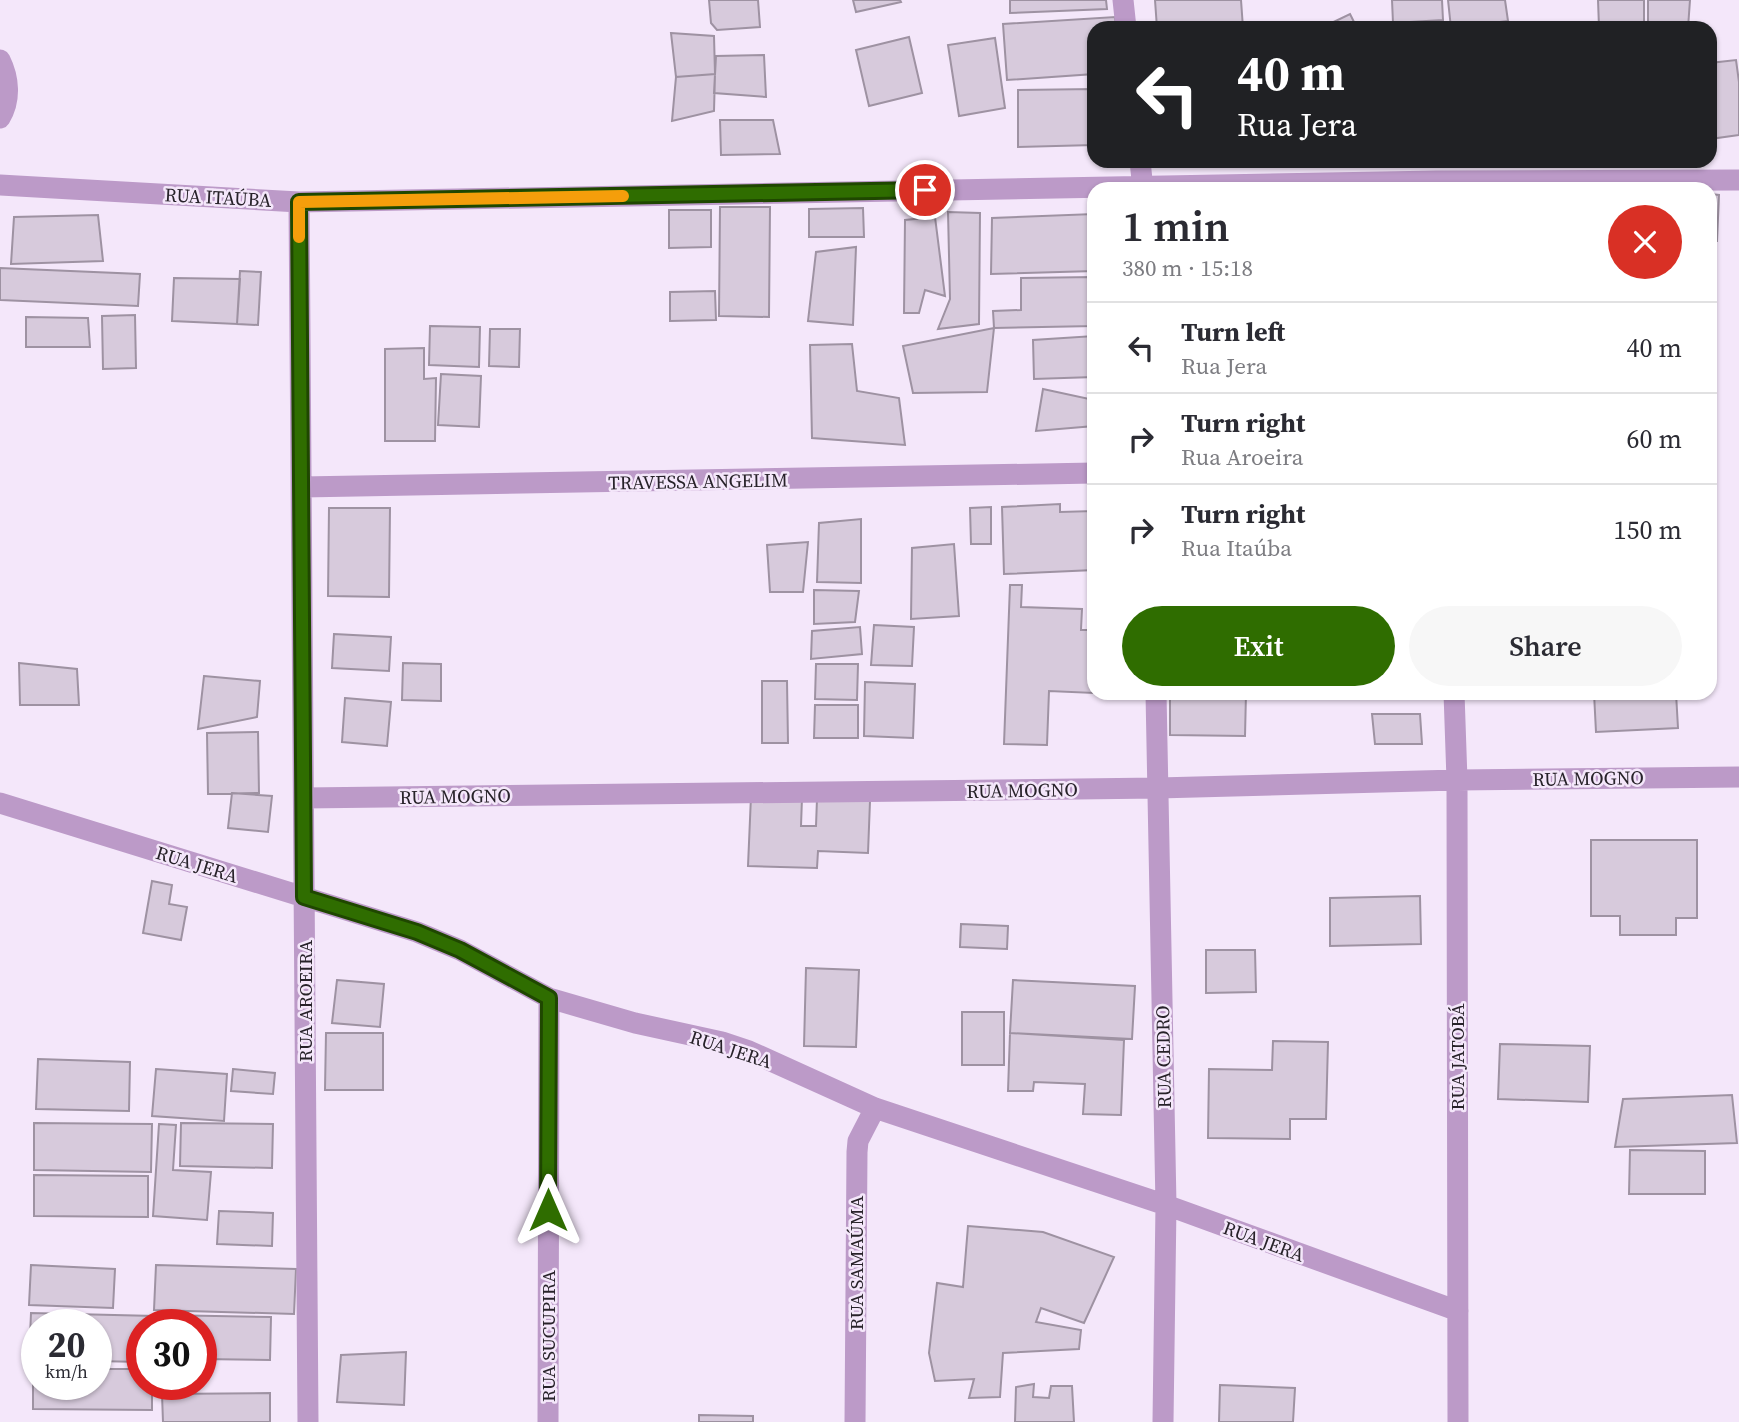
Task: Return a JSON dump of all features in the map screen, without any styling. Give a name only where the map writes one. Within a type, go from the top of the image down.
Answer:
[{"type":"street","points":[[1123,0],[1125,21]]},
{"type":"street","points":[[0,60],[9,86],[5,110],[0,118]]},
{"type":"street","name":"RUA ITAÚBA","points":[[1618,182],[1739,180]]},
{"type":"street","name":"RUA ITAÚBA","points":[[0,185],[299,202],[1087,188]]},
{"type":"street","name":"RUA AROEIRA","points":[[299,202],[308,1422]]},
{"type":"street","name":"TRAVESSA ANGELIM","points":[[302,488],[1087,473]]},
{"type":"street","name":"RUA CEDRO","points":[[1156,700],[1166,1205],[1163,1422]]},
{"type":"street","name":"RUA JATOBÁ","points":[[1454,700],[1457,780],[1458,1422]]},
{"type":"street","name":"RUA MOGNO","points":[[304,798],[1158,788],[1457,780],[1739,777]]},
{"type":"street","name":"RUA JERA","points":[[0,803],[417,932],[460,950],[549,998],[635,1023],[722,1042],[749,1051],[875,1108],[1166,1205],[1458,1311]]},
{"type":"street","name":"RUA SUCUPIRA","points":[[548,1422],[549,998]]},
{"type":"street","name":"RUA SAMAÚMA","points":[[855,1422],[857,1152],[859,1141],[875,1108]]},
{"type":"building","points":[[709,0],[758,0],[760,27],[717,30],[711,23]]},
{"type":"building","points":[[853,0],[900,0],[901,2],[856,12]]},
{"type":"building","points":[[1010,0],[1106,0],[1107,9],[1010,13]]},
{"type":"building","points":[[1155,0],[1241,0],[1242,21],[1156,21]]},
{"type":"building","points":[[1392,0],[1442,0],[1443,20],[1393,21]]},
{"type":"building","points":[[1448,0],[1505,0],[1508,21],[1450,21]]},
{"type":"building","points":[[1598,0],[1644,0],[1644,21],[1599,21]]},
{"type":"building","points":[[1648,0],[1690,0],[1688,21],[1648,21]]},
{"type":"building","points":[[1350,14],[1354,21],[1336,21]]},
{"type":"building","points":[[1115,17],[1115,21],[1087,21],[1087,74],[1007,80],[1003,24]]},
{"type":"building","points":[[671,33],[714,36],[715,74],[676,77]]},
{"type":"building","points":[[909,37],[922,93],[869,106],[856,50]]},
{"type":"building","points":[[995,38],[1005,108],[959,116],[948,45]]},
{"type":"building","points":[[764,55],[766,97],[714,93],[716,56]]},
{"type":"building","points":[[1736,60],[1739,82],[1739,135],[1717,138],[1717,62]]},
{"type":"building","points":[[715,74],[714,111],[672,121],[676,77]]},
{"type":"building","points":[[1087,89],[1087,145],[1018,147],[1018,90]]},
{"type":"building","points":[[720,120],[773,120],[780,154],[721,155]]},
{"type":"building","points":[[1717,195],[1719,195],[1717,241]]},
{"type":"building","points":[[720,207],[770,207],[769,317],[719,316]]},
{"type":"building","points":[[863,208],[864,237],[809,237],[809,209]]},
{"type":"building","points":[[669,210],[711,210],[711,247],[669,248]]},
{"type":"building","points":[[948,212],[980,213],[979,324],[938,329],[950,299]]},
{"type":"building","points":[[1087,214],[1087,271],[991,274],[992,218]]},
{"type":"building","points":[[98,215],[103,261],[11,264],[14,217]]},
{"type":"building","points":[[935,217],[945,296],[925,290],[919,313],[904,313],[905,220]]},
{"type":"building","points":[[856,247],[853,325],[808,321],[816,252]]},
{"type":"building","points":[[0,268],[140,274],[138,306],[0,300]]},
{"type":"building","points":[[240,271],[261,272],[258,325],[237,324]]},
{"type":"building","points":[[1087,277],[1087,326],[994,328],[993,311],[1021,310],[1021,278]]},
{"type":"building","points":[[174,278],[240,279],[237,324],[172,321]]},
{"type":"building","points":[[715,291],[716,320],[670,321],[670,292]]},
{"type":"building","points":[[135,315],[136,368],[103,369],[102,316]]},
{"type":"building","points":[[26,317],[88,318],[90,347],[26,347]]},
{"type":"building","points":[[430,326],[480,327],[479,367],[429,365]]},
{"type":"building","points":[[994,328],[987,392],[913,393],[903,346]]},
{"type":"building","points":[[490,329],[520,329],[519,367],[489,366]]},
{"type":"building","points":[[1087,336],[1087,377],[1034,379],[1033,340]]},
{"type":"building","points":[[852,344],[857,391],[899,398],[905,445],[812,438],[810,345]]},
{"type":"building","points":[[424,348],[424,379],[436,378],[435,441],[385,441],[385,349]]},
{"type":"building","points":[[441,374],[481,376],[479,427],[438,425]]},
{"type":"building","points":[[1043,389],[1087,398],[1087,427],[1036,431]]},
{"type":"building","points":[[1060,504],[1060,512],[1087,511],[1087,570],[1004,574],[1002,507]]},
{"type":"building","points":[[991,507],[991,544],[971,544],[970,508]]},
{"type":"building","points":[[329,508],[390,508],[389,597],[328,596]]},
{"type":"building","points":[[861,519],[861,583],[817,582],[819,523]]},
{"type":"building","points":[[808,542],[803,592],[770,592],[767,545]]},
{"type":"building","points":[[954,544],[959,616],[911,619],[912,548]]},
{"type":"building","points":[[1010,585],[1022,585],[1021,607],[1082,609],[1081,630],[1087,630],[1087,693],[1049,691],[1047,745],[1004,744]]},
{"type":"building","points":[[814,590],[859,591],[855,622],[814,624]]},
{"type":"building","points":[[874,625],[914,627],[912,666],[871,665]]},
{"type":"building","points":[[860,627],[862,654],[811,659],[812,631]]},
{"type":"building","points":[[334,634],[391,637],[389,671],[332,668]]},
{"type":"building","points":[[19,663],[77,669],[79,705],[20,705]]},
{"type":"building","points":[[403,663],[441,664],[441,701],[402,700]]},
{"type":"building","points":[[816,664],[858,664],[857,700],[815,699]]},
{"type":"building","points":[[204,676],[260,681],[257,717],[198,729]]},
{"type":"building","points":[[762,681],[787,681],[788,743],[762,743]]},
{"type":"building","points":[[865,682],[915,684],[913,738],[864,736]]},
{"type":"building","points":[[345,698],[391,702],[387,746],[342,742]]},
{"type":"building","points":[[1170,700],[1246,700],[1245,736],[1170,735]]},
{"type":"building","points":[[1594,700],[1676,700],[1678,728],[1596,732]]},
{"type":"building","points":[[815,705],[858,705],[858,738],[814,738]]},
{"type":"building","points":[[1372,714],[1420,714],[1422,744],[1375,744]]},
{"type":"building","points":[[258,732],[259,793],[208,794],[207,733]]},
{"type":"building","points":[[232,793],[272,796],[268,832],[228,828]]},
{"type":"building","points":[[751,796],[802,798],[801,826],[816,826],[817,799],[870,801],[868,853],[818,851],[817,868],[748,866]]},
{"type":"building","points":[[1591,840],[1697,840],[1697,918],[1676,918],[1676,935],[1620,935],[1620,916],[1591,916]]},
{"type":"building","points":[[152,881],[172,885],[169,904],[187,907],[181,940],[143,933]]},
{"type":"building","points":[[1420,896],[1421,944],[1330,946],[1330,898]]},
{"type":"building","points":[[961,924],[1008,926],[1007,949],[960,947]]},
{"type":"building","points":[[1206,950],[1255,950],[1256,992],[1206,993]]},
{"type":"building","points":[[806,968],[859,970],[856,1047],[804,1046]]},
{"type":"building","points":[[337,980],[384,984],[380,1027],[332,1023]]},
{"type":"building","points":[[1013,980],[1135,986],[1132,1039],[1010,1033]]},
{"type":"building","points":[[962,1012],[1004,1012],[1004,1065],[962,1065]]},
{"type":"building","points":[[326,1033],[383,1033],[383,1090],[325,1090]]},
{"type":"building","points":[[1010,1033],[1124,1040],[1121,1115],[1083,1114],[1085,1084],[1034,1082],[1033,1091],[1008,1091]]},
{"type":"building","points":[[1273,1041],[1328,1042],[1326,1119],[1290,1119],[1290,1139],[1208,1138],[1209,1069],[1272,1070]]},
{"type":"building","points":[[1500,1044],[1590,1046],[1588,1102],[1498,1099]]},
{"type":"building","points":[[38,1059],[130,1062],[129,1111],[36,1109]]},
{"type":"building","points":[[156,1069],[227,1074],[224,1121],[152,1116]]},
{"type":"building","points":[[233,1069],[275,1073],[273,1094],[231,1091]]},
{"type":"building","points":[[1732,1095],[1737,1143],[1615,1147],[1623,1099]]},
{"type":"building","points":[[34,1123],[152,1124],[151,1172],[34,1170]]},
{"type":"building","points":[[181,1123],[273,1124],[272,1168],[180,1166]]},
{"type":"building","points":[[159,1124],[176,1125],[173,1170],[211,1172],[207,1220],[153,1216]]},
{"type":"building","points":[[1630,1150],[1705,1151],[1705,1194],[1629,1194]]},
{"type":"building","points":[[34,1175],[148,1176],[148,1217],[34,1216]]},
{"type":"building","points":[[219,1211],[273,1213],[272,1246],[217,1244]]},
{"type":"building","points":[[968,1226],[1043,1232],[1114,1257],[1084,1323],[1041,1308],[1036,1322],[1081,1330],[1079,1349],[1003,1353],[1000,1397],[969,1398],[974,1379],[935,1381],[929,1353],[937,1283],[963,1287]]},
{"type":"building","points":[[31,1265],[115,1269],[113,1308],[29,1305]]},
{"type":"building","points":[[156,1265],[296,1269],[294,1314],[217,1312],[217,1309],[154,1309]]},
{"type":"building","points":[[112,1315],[126,1315],[126,1362],[112,1361]]},
{"type":"building","points":[[217,1316],[271,1317],[270,1360],[217,1359]]},
{"type":"building","points":[[406,1352],[404,1405],[337,1402],[341,1355]]},
{"type":"building","points":[[112,1369],[126,1369],[126,1400],[152,1400],[152,1410],[33,1409],[33,1400],[112,1400]]},
{"type":"building","points":[[1034,1384],[1033,1397],[1049,1398],[1051,1386],[1072,1386],[1074,1422],[1015,1422],[1016,1387]]},
{"type":"building","points":[[1220,1385],[1295,1388],[1293,1422],[1219,1422]]},
{"type":"building","points":[[217,1393],[270,1393],[270,1422],[163,1422],[162,1400],[217,1400]]},
{"type":"building","points":[[699,1415],[753,1416],[753,1422],[699,1422]]},
{"type":"slow traffic","points":[[299,237],[299,202],[623,196]]},
{"type":"route","points":[[548,1210],[549,998],[460,950],[417,932],[304,897],[299,202],[925,190]]}]
